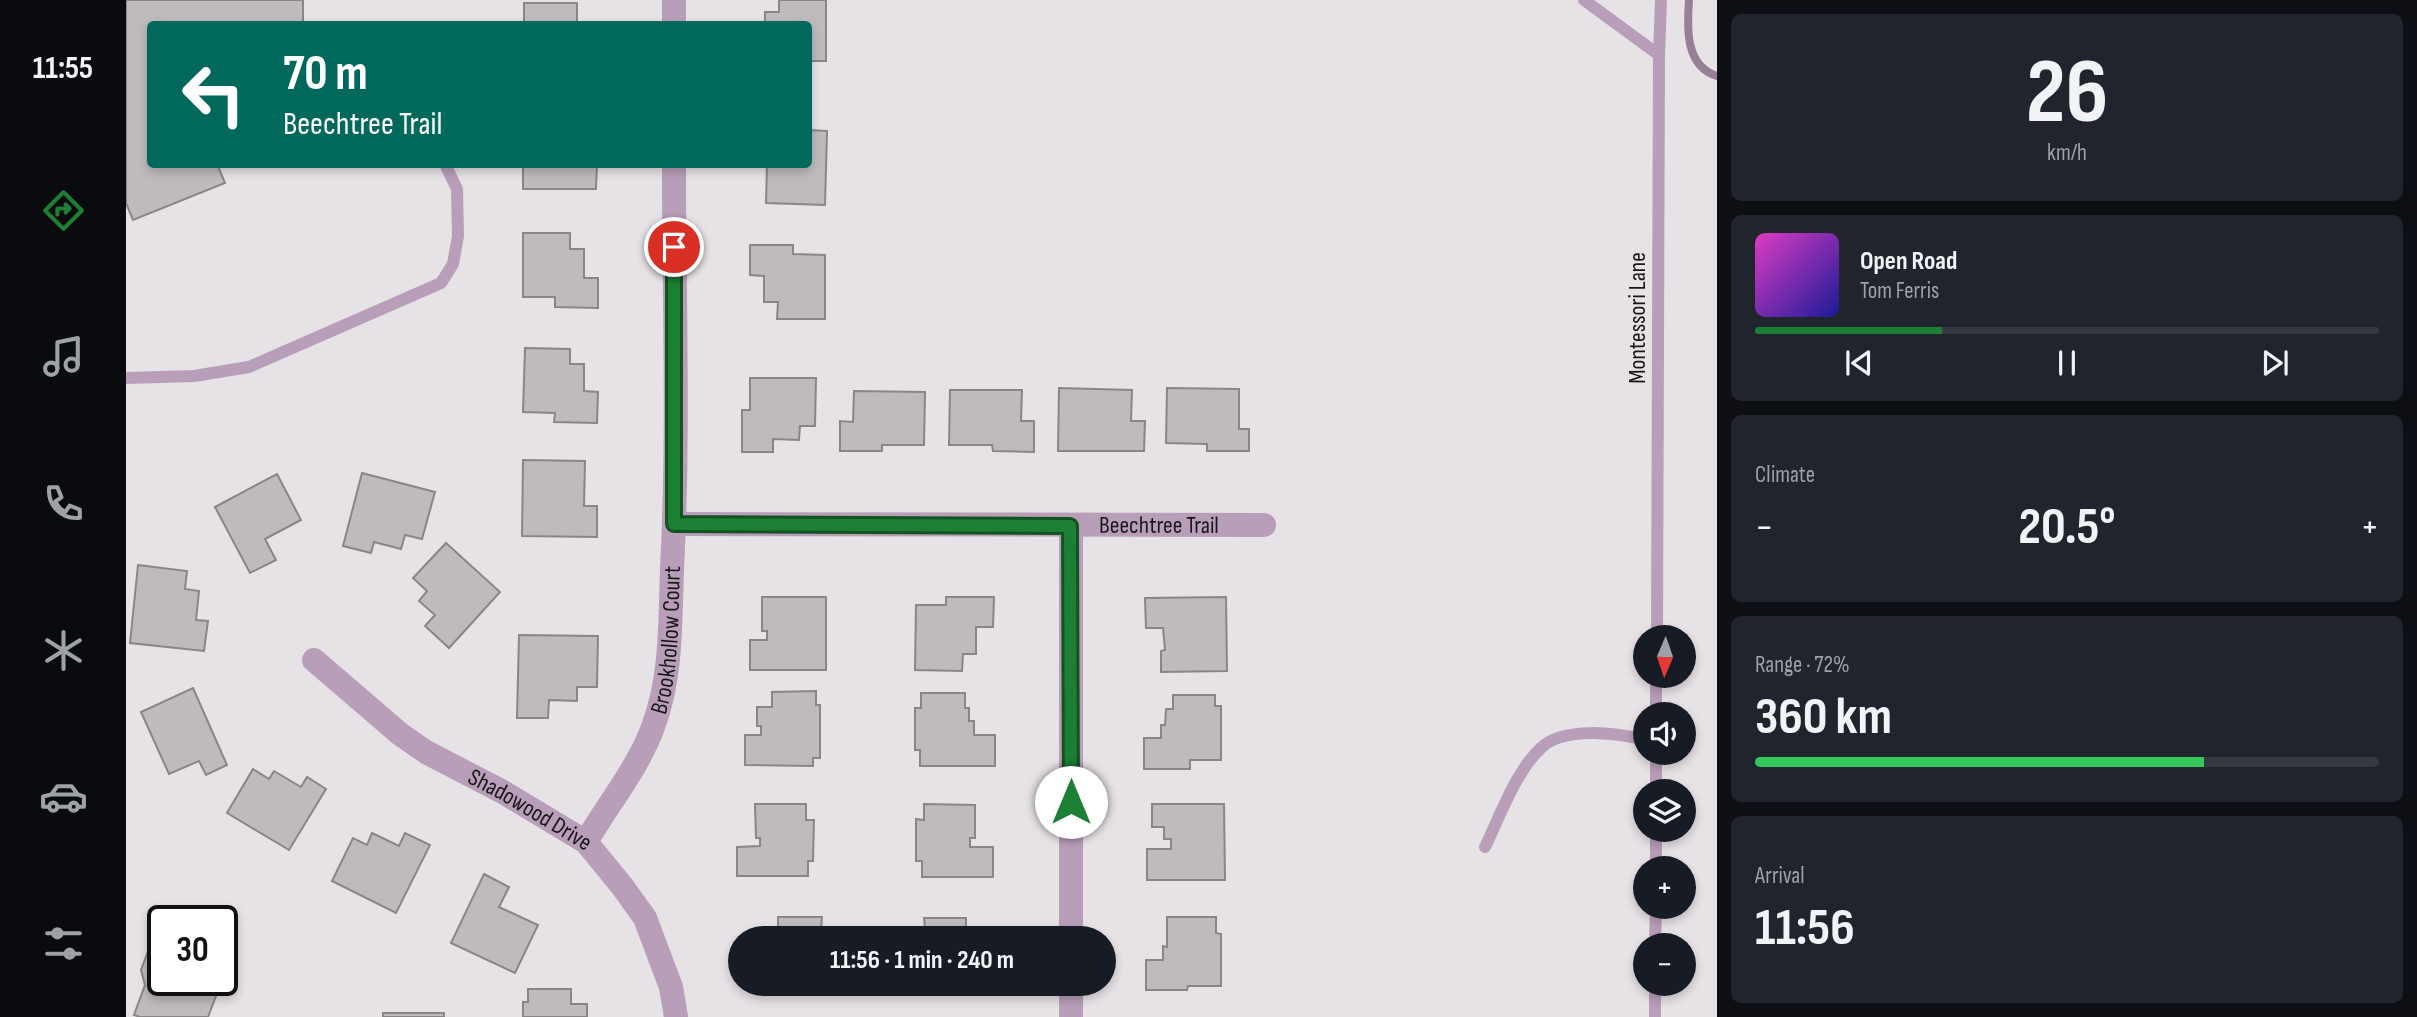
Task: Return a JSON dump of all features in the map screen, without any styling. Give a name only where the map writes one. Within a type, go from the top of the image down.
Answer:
[{"type":"street","points":[[674,0],[674,21]]},
{"type":"street","name":"Brookhollow Court","points":[[586,842],[635,763],[653,728],[663,694],[668,661],[674,524],[674,168]]},
{"type":"street","name":"Beechtree Trail","points":[[674,524],[1264,525]]},
{"type":"street","points":[[1070,526],[1071,926]]},
{"type":"street","name":"Shadowood Drive","points":[[314,660],[400,734],[426,752],[503,792],[586,842],[645,918],[671,987],[676,1017]]},
{"type":"street","points":[[1071,996],[1071,1017]]},
{"type":"lane","points":[[1584,0],[1659,55]]},
{"type":"lane","name":"Montessori Lane","points":[[1657,625],[1661,0]]},
{"type":"lane","points":[[126,378],[194,376],[249,367],[441,283],[453,264],[458,236],[457,189],[447,168]]},
{"type":"lane","points":[[1485,846],[1523,772],[1542,747],[1566,735],[1596,733],[1633,738]]},
{"type":"lane","points":[[1655,996],[1655,1017]]},
{"type":"building","points":[[126,0],[303,0],[303,21],[147,21],[147,168],[219,168],[225,183],[133,220],[126,203]]},
{"type":"building","points":[[779,0],[826,0],[826,61],[812,61],[812,21],[765,21],[765,12],[779,12]]},
{"type":"building","points":[[524,3],[577,3],[577,21],[524,21]]},
{"type":"building","points":[[812,130],[827,131],[825,205],[766,203],[767,168],[812,168]]},
{"type":"building","points":[[523,168],[597,168],[596,189],[523,189]]},
{"type":"building","points":[[523,233],[570,233],[570,249],[584,249],[584,278],[598,278],[598,308],[555,307],[555,297],[523,297]]},
{"type":"building","points":[[750,245],[793,245],[793,254],[825,255],[825,319],[777,319],[778,302],[764,302],[764,276],[750,275]]},
{"type":"building","points":[[525,348],[570,349],[570,364],[584,364],[584,391],[598,392],[597,423],[554,422],[555,413],[523,412]]},
{"type":"building","points":[[750,378],[816,378],[815,426],[800,426],[799,440],[773,439],[773,452],[742,452],[742,410],[750,410]]},
{"type":"building","points":[[1059,388],[1132,390],[1131,421],[1145,421],[1144,451],[1058,451]]},
{"type":"building","points":[[1167,388],[1239,389],[1239,429],[1249,429],[1249,451],[1207,451],[1207,444],[1166,443]]},
{"type":"building","points":[[950,390],[1022,390],[1021,421],[1034,421],[1034,452],[993,451],[992,445],[949,445]]},
{"type":"building","points":[[854,391],[925,392],[924,445],[882,445],[882,451],[840,451],[840,421],[853,422]]},
{"type":"building","points":[[523,460],[585,461],[584,506],[597,506],[597,537],[522,536]]},
{"type":"building","points":[[362,473],[435,492],[422,539],[405,535],[401,549],[374,542],[371,553],[343,546]]},
{"type":"building","points":[[277,474],[301,520],[265,539],[276,560],[250,573],[215,507]]},
{"type":"building","points":[[446,543],[500,592],[449,648],[425,626],[435,615],[419,601],[427,591],[413,578]]},
{"type":"building","points":[[138,565],[187,571],[185,589],[199,591],[196,620],[208,621],[204,651],[130,643]]},
{"type":"building","points":[[762,597],[826,597],[826,670],[750,670],[750,640],[767,640],[767,631],[762,631]]},
{"type":"building","points":[[946,597],[994,597],[993,627],[976,627],[976,654],[963,654],[962,671],[915,670],[916,605],[946,605]]},
{"type":"building","points":[[1226,597],[1227,671],[1161,672],[1161,651],[1165,650],[1163,628],[1146,628],[1145,598]]},
{"type":"building","points":[[519,635],[598,636],[597,687],[577,687],[577,701],[549,700],[548,718],[517,718]]},
{"type":"building","points":[[193,688],[227,765],[206,775],[199,761],[169,774],[141,712]]},
{"type":"building","points":[[816,691],[816,705],[820,705],[820,758],[813,758],[813,766],[745,765],[745,735],[761,735],[761,726],[757,726],[757,707],[772,707],[772,692]]},
{"type":"building","points":[[921,693],[965,693],[965,708],[969,708],[969,721],[974,721],[974,735],[995,735],[995,766],[920,766],[920,750],[915,750],[915,708],[921,708]]},
{"type":"building","points":[[1173,695],[1215,695],[1215,706],[1221,706],[1221,760],[1190,760],[1190,769],[1144,769],[1144,738],[1161,738],[1161,725],[1165,725],[1166,709],[1173,709]]},
{"type":"building","points":[[253,769],[269,779],[274,771],[301,787],[307,777],[326,789],[289,850],[227,813]]},
{"type":"building","points":[[755,804],[806,804],[806,820],[814,820],[813,861],[808,861],[808,876],[737,876],[737,847],[760,846],[760,838],[756,838]]},
{"type":"building","points":[[924,804],[975,805],[975,838],[970,838],[970,847],[993,847],[993,877],[922,877],[922,861],[916,861],[916,819],[924,820]]},
{"type":"building","points":[[1152,804],[1224,804],[1225,880],[1147,880],[1147,849],[1171,849],[1171,839],[1164,839],[1164,827],[1152,827]]},
{"type":"building","points":[[372,833],[399,846],[405,833],[430,845],[396,913],[332,881],[353,838],[367,845]]},
{"type":"building","points":[[484,874],[509,887],[499,907],[538,925],[515,973],[451,943]]},
{"type":"building","points":[[778,917],[822,917],[821,926],[778,926]]},
{"type":"building","points":[[1167,917],[1216,917],[1216,933],[1221,934],[1221,986],[1188,986],[1187,990],[1146,990],[1146,960],[1163,960],[1163,946],[1167,947]]},
{"type":"building","points":[[924,918],[966,918],[966,926],[925,926]]},
{"type":"building","points":[[147,954],[147,996],[216,996],[208,1017],[134,1015],[145,985],[141,970]]},
{"type":"building","points":[[528,989],[571,989],[571,1004],[587,1004],[587,1017],[523,1017],[523,1002],[528,1002]]},
{"type":"building","points":[[383,1013],[444,1013],[444,1017],[383,1017]]},
{"type":"waterway","points":[[1689,0],[1690,45],[1699,64],[1717,76]]},
{"type":"route","points":[[674,247],[674,524],[1070,526],[1071,802]]}]
